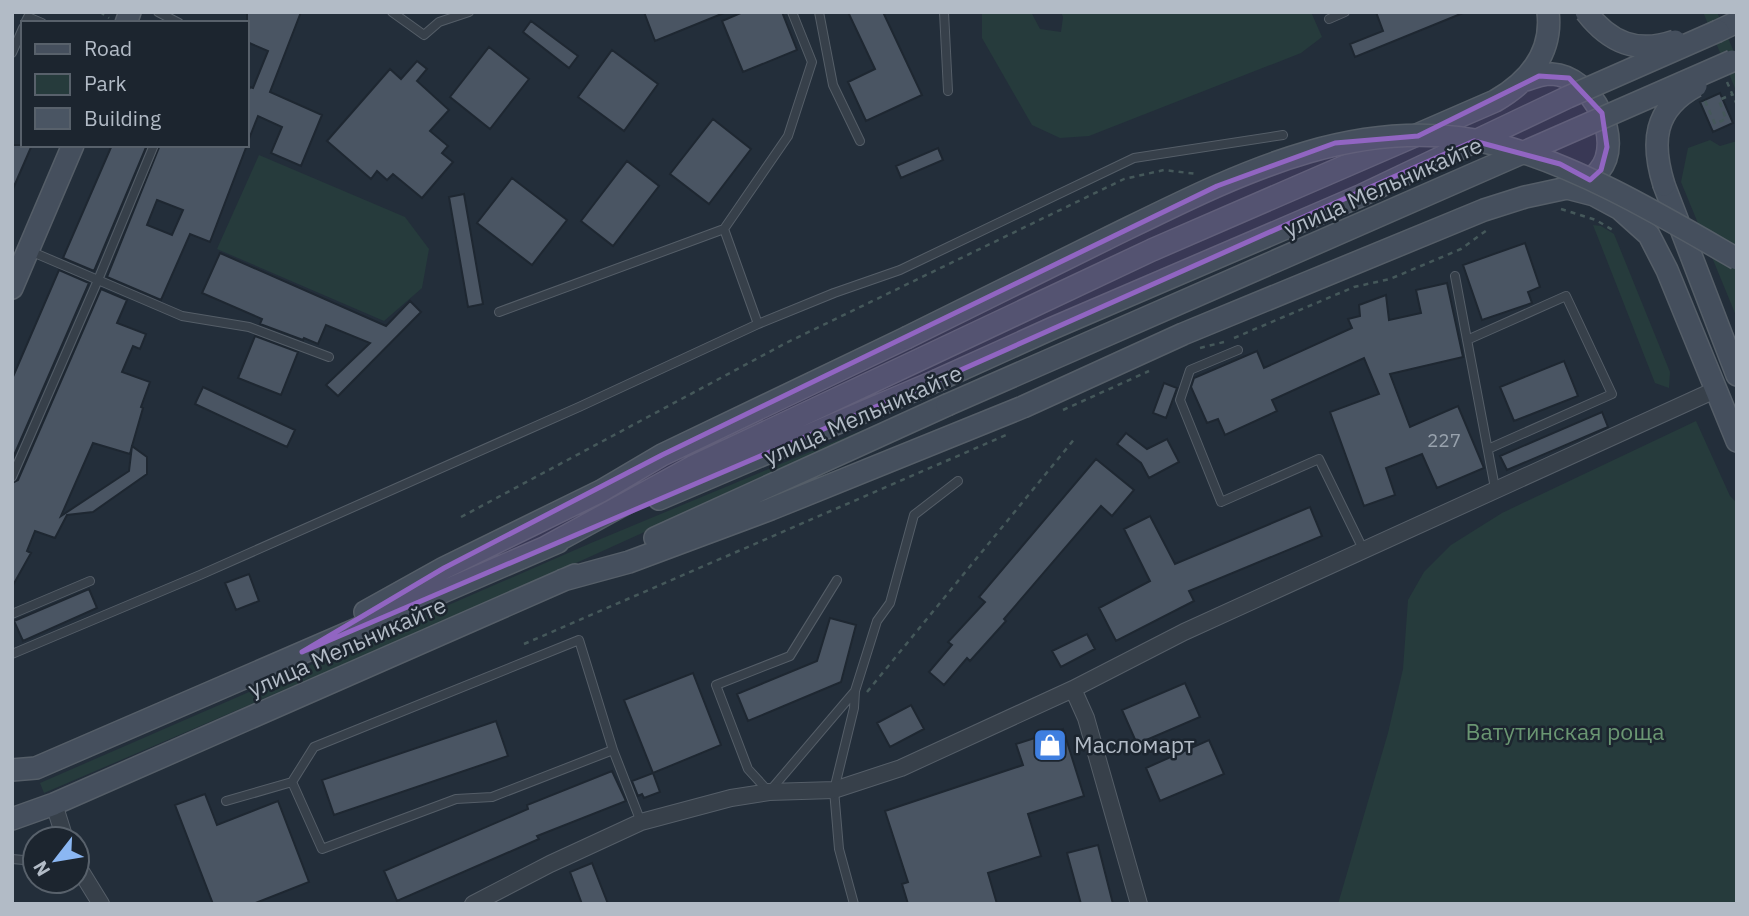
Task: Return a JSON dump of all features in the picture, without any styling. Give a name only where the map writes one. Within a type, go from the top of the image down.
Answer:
[{"type":"main road","points":[[547,547],[694,466],[1152,250],[1495,102],[1526,80],[1546,45],[1548,12]]},
{"type":"main road","points":[[1586,12],[1600,30],[1633,46],[1662,45],[1727,27]]},
{"type":"main road","name":"улица Мельникайте","points":[[12,770],[36,768],[936,382],[1053,328],[1360,195],[1568,97],[1727,27]]},
{"type":"main road","points":[[1734,60],[1712,78],[1684,93],[1659,125],[1655,140],[1657,162],[1664,185],[1737,375]]},
{"type":"main road","name":"улица Мельникайте","points":[[12,819],[54,804],[563,580],[947,405],[1734,60]]},
{"type":"main road","points":[[563,580],[629,562],[771,509],[1023,407],[1183,334],[1485,210],[1590,180],[1601,170],[1607,146],[1607,129],[1602,113],[1580,86],[1569,78],[1554,74],[1526,80]]},
{"type":"main road","points":[[302,652],[358,616],[444,568],[601,491],[662,455],[1217,186],[1287,158],[1335,143],[1384,136],[1439,135],[1485,143],[1560,164],[1737,259]]},
{"type":"main road","points":[[12,288],[72,147]]},
{"type":"main road","points":[[1567,188],[1594,195],[1620,209],[1649,236],[1667,270],[1737,441]]},
{"type":"street","points":[[473,904],[550,864],[641,822],[731,798],[769,792],[834,790],[901,768],[1073,689],[1184,632],[1715,390]]},
{"type":"street","points":[[1073,689],[1086,718],[1139,904]]},
{"type":"street","points":[[54,804],[61,825]]},
{"type":"street","points":[[91,888],[101,904]]},
{"type":"lane","points":[[158,12],[175,21]]},
{"type":"lane","points":[[392,12],[424,35],[439,22],[469,12]]},
{"type":"lane","points":[[499,312],[723,229],[788,136],[813,62],[792,12]]},
{"type":"lane","points":[[819,12],[833,85],[860,141]]},
{"type":"lane","points":[[944,12],[948,91]]},
{"type":"lane","points":[[1329,19],[1345,12]]},
{"type":"lane","points":[[12,52],[21,32]]},
{"type":"lane","points":[[12,654],[200,575],[579,407],[758,324],[900,270],[1134,159],[1283,135]]},
{"type":"lane","points":[[12,477],[154,147]]},
{"type":"lane","points":[[723,229],[758,324]]},
{"type":"lane","points":[[28,251],[182,316],[249,327],[329,357]]},
{"type":"lane","points":[[1455,276],[1495,488]]},
{"type":"lane","points":[[1467,340],[1566,296],[1612,394],[1488,449]]},
{"type":"lane","points":[[1238,350],[1190,370],[1180,400],[1221,502],[1319,459],[1363,549]]},
{"type":"lane","points":[[854,904],[839,849],[834,790],[854,708],[855,691],[877,621],[890,603],[914,515],[958,481]]},
{"type":"lane","points":[[837,580],[790,656],[716,685],[748,769],[769,792],[855,691]]},
{"type":"lane","points":[[12,614],[90,582]]},
{"type":"lane","points":[[226,801],[292,782],[314,747],[579,640],[613,750],[641,822]]},
{"type":"lane","points":[[292,782],[322,849],[456,799],[492,797],[613,750]]},
{"type":"path","points":[[1705,100],[1715,124],[1726,120],[1718,100],[1732,94]]},
{"type":"path","points":[[461,517],[786,343],[1124,179],[1164,170],[1198,174]]},
{"type":"path","points":[[1555,207],[1596,220],[1616,232]]},
{"type":"path","points":[[1197,349],[1223,342],[1354,287],[1390,279],[1461,249],[1491,226]]},
{"type":"path","points":[[1059,412],[1136,379],[1159,365]]},
{"type":"path","points":[[524,644],[1009,434]]},
{"type":"path","points":[[854,708],[1076,437]]},
{"type":"highlighted area","points":[[1539,76],[1569,78],[1602,113],[1607,147],[1601,170],[1590,180],[1560,164],[1474,141],[936,381],[302,652],[444,568],[662,455],[1217,186],[1335,143],[1418,136]]},
{"type":"green space","points":[[982,12],[1031,12],[1040,29],[1061,32],[1061,12],[1311,12],[1322,37],[1301,53],[1089,136],[1060,138],[1032,125],[982,38]]},
{"type":"green space","points":[[1703,12],[1717,12],[1737,59],[1737,93]]},
{"type":"green space","points":[[1710,140],[1720,146],[1737,141],[1737,318],[1681,182],[1688,148]]},
{"type":"green space","points":[[259,155],[405,217],[429,249],[422,288],[384,321],[217,249]]},
{"type":"green space","points":[[1593,225],[1601,226],[1614,234],[1670,372],[1669,388],[1655,383]]},
{"type":"green space","name":"Ватутинская роща","points":[[1696,421],[1730,496],[1737,503],[1737,904],[1338,904],[1388,733],[1403,669],[1408,600],[1424,572],[1451,545],[1502,513]]},
{"type":"green space","points":[[865,429],[867,431],[510,593],[44,793],[40,783],[591,543]]},
{"type":"building","points":[[247,12],[301,12],[270,92],[322,115],[301,166],[271,153],[282,127],[258,116],[248,141],[248,92],[250,87],[253,88],[268,51],[248,42]]},
{"type":"building","points":[[644,12],[724,12],[724,13],[655,41]]},
{"type":"building","points":[[743,12],[782,12],[797,50],[743,72],[722,21]]},
{"type":"building","points":[[848,12],[883,12],[922,95],[866,121],[848,82],[875,69]]},
{"type":"building","points":[[1376,12],[1463,13],[1355,57],[1350,44],[1383,31]]},
{"type":"building","points":[[531,21],[578,56],[569,68],[523,32]]},
{"type":"building","points":[[489,47],[529,79],[490,129],[450,97]]},
{"type":"building","points":[[612,50],[658,84],[624,131],[578,97]]},
{"type":"building","points":[[417,61],[427,69],[417,81],[449,110],[430,131],[448,146],[442,153],[453,162],[422,198],[393,174],[387,180],[377,171],[371,179],[327,141],[390,69],[401,79]]},
{"type":"building","points":[[1720,93],[1733,123],[1713,132],[1700,102]]},
{"type":"building","points":[[713,119],[751,149],[709,204],[670,174]]},
{"type":"building","points":[[12,145],[31,147],[12,191]]},
{"type":"building","points":[[111,147],[146,147],[94,271],[63,258]]},
{"type":"building","points":[[159,147],[246,147],[210,242],[190,234],[161,300],[107,277]],"holes":[[[157,200],[183,210],[172,235],[147,225]]]},
{"type":"building","points":[[938,148],[943,160],[901,178],[896,166]]},
{"type":"building","points":[[627,161],[659,186],[613,246],[581,221]]},
{"type":"building","points":[[512,178],[567,220],[532,265],[477,223]]},
{"type":"building","points":[[464,194],[483,304],[468,307],[449,197]]},
{"type":"building","points":[[1525,243],[1540,287],[1528,292],[1532,303],[1482,320],[1463,265]]},
{"type":"building","points":[[220,253],[386,326],[410,301],[421,312],[338,396],[326,385],[370,343],[326,325],[318,344],[304,338],[303,340],[260,324],[262,319],[202,293]]},
{"type":"building","points":[[59,270],[89,283],[12,460],[12,379]]},
{"type":"building","points":[[1447,283],[1463,357],[1390,374],[1410,427],[1458,406],[1484,468],[1437,488],[1422,454],[1386,468],[1395,495],[1364,506],[1330,412],[1379,394],[1364,358],[1272,400],[1277,411],[1225,435],[1218,419],[1207,423],[1191,387],[1194,378],[1257,351],[1264,368],[1352,328],[1348,319],[1360,316],[1359,305],[1386,295],[1389,320],[1421,313],[1416,290]]},
{"type":"building","points":[[101,289],[127,300],[117,323],[146,334],[140,349],[133,346],[122,372],[150,382],[132,446],[147,457],[147,474],[93,512],[67,515],[55,538],[35,531],[27,551],[31,553],[12,587],[12,483],[18,480]],"holes":[[[93,443],[130,454],[132,446],[129,471],[61,516]]]},
{"type":"building","points":[[255,336],[298,352],[281,395],[238,378]]},
{"type":"building","points":[[1564,361],[1578,396],[1514,421],[1500,387]]},
{"type":"building","points":[[1164,383],[1177,388],[1166,418],[1153,413]]},
{"type":"building","points":[[203,387],[295,430],[287,447],[195,404]]},
{"type":"building","points":[[1602,412],[1608,427],[1507,470],[1500,456]]},
{"type":"building","points":[[1126,433],[1147,449],[1167,439],[1179,462],[1149,478],[1141,463],[1117,444]]},
{"type":"building","points":[[1096,459],[1134,490],[1112,516],[1101,506],[1004,619],[1006,621],[970,661],[967,658],[944,685],[929,672],[952,645],[948,642],[985,602],[979,597]]},
{"type":"building","points":[[1310,507],[1322,536],[1189,591],[1194,601],[1116,641],[1099,608],[1150,581],[1124,529],[1150,516],[1175,564]]},
{"type":"building","points":[[249,574],[259,601],[236,610],[225,583]]},
{"type":"building","points":[[89,589],[97,608],[23,641],[14,621]]},
{"type":"building","points":[[830,618],[856,625],[841,682],[748,721],[737,694],[817,661]]},
{"type":"building","points":[[1087,634],[1095,649],[1061,667],[1052,651]]},
{"type":"building","points":[[693,673],[721,745],[653,773],[624,700]]},
{"type":"building","points":[[1185,683],[1200,717],[1137,744],[1122,710]]},
{"type":"building","points":[[911,705],[924,729],[890,747],[877,723]]},
{"type":"building","points":[[496,721],[508,756],[334,815],[322,780]]},
{"type":"building","points":[[1063,729],[1084,796],[1028,814],[1041,856],[988,873],[997,904],[908,904],[902,884],[908,882],[885,811],[1023,765],[1016,744]]},
{"type":"building","points":[[1209,740],[1224,774],[1160,801],[1146,768]]},
{"type":"building","points":[[612,771],[626,801],[537,836],[539,839],[397,901],[384,871],[528,809],[527,805]]},
{"type":"building","points":[[653,773],[660,792],[644,798],[642,794],[638,796],[632,781]]},
{"type":"building","points":[[205,794],[217,825],[278,801],[309,882],[253,904],[213,904],[175,805]]},
{"type":"building","points":[[1098,845],[1113,904],[1081,904],[1067,853]]},
{"type":"building","points":[[592,863],[608,904],[582,904],[570,872]]},
{"type":"place","name":"Масломарт","points":[[1050,745]]}]
